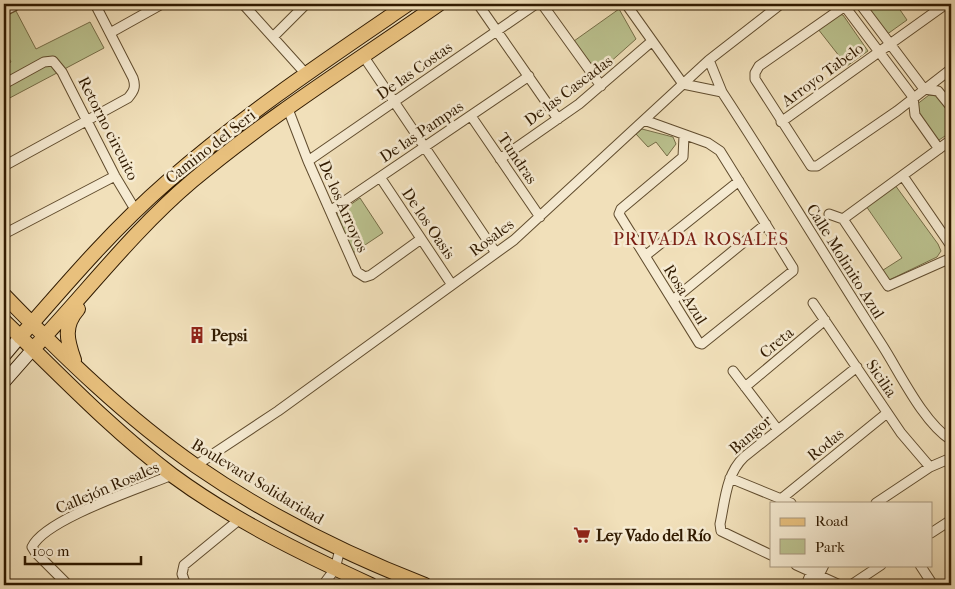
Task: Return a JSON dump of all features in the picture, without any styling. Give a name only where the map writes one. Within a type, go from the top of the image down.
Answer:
[{"type":"main road","name":"Camino del Seri","points":[[20,337],[71,278],[136,211],[242,120],[408,4]]},
{"type":"main road","name":"Camino del Seri","points":[[33,349],[154,215],[192,181],[234,147],[439,4]]},
{"type":"main road","points":[[75,364],[67,339],[68,323],[106,277],[121,251]]},
{"type":"main road","name":"Boulevard Solidaridad","points":[[4,295],[32,324],[144,426],[195,466],[262,507],[340,549],[425,585]]},
{"type":"main road","points":[[4,321],[89,405],[172,475],[240,519],[335,569],[371,585]]},
{"type":"main road","points":[[4,356],[20,337]]},
{"type":"main road","points":[[4,382],[33,349]]},
{"type":"street","points":[[4,11],[18,4]]},
{"type":"street","name":"Retorno circuito","points":[[88,121],[128,98],[134,87],[132,78],[95,4]]},
{"type":"street","points":[[110,33],[162,4]]},
{"type":"street","points":[[243,4],[306,74]]},
{"type":"street","points":[[273,37],[306,4]]},
{"type":"street","points":[[478,4],[558,119]]},
{"type":"street","name":"De las Costas","points":[[308,162],[536,4]]},
{"type":"street","points":[[542,4],[601,86]]},
{"type":"street","points":[[626,4],[683,84],[722,92]]},
{"type":"street","name":"Rosales","points":[[195,466],[278,411],[496,253],[540,217],[709,60],[781,4]]},
{"type":"street","points":[[860,4],[924,89],[938,91],[951,107]]},
{"type":"street","name":"Arroyo Tabelo","points":[[781,122],[946,4]]},
{"type":"street","points":[[939,149],[915,115],[913,97],[844,5],[756,70],[755,79],[781,122],[809,164],[815,167],[897,111],[913,97],[951,69]]},
{"type":"street","name":"De las Cascadas","points":[[500,158],[558,119],[601,86],[652,42]]},
{"type":"street","points":[[364,57],[496,253]]},
{"type":"street","name":"Calle Molinito Azul","points":[[709,60],[722,92],[920,405],[940,431],[951,440]]},
{"type":"street","name":"Retorno circuito","points":[[4,84],[44,62],[53,61],[62,72],[115,176],[136,211]]},
{"type":"street","name":"De las Pampas","points":[[330,211],[529,76]]},
{"type":"street","name":"De los Arroyos","points":[[288,109],[308,162],[357,272],[361,275],[371,275],[421,239]]},
{"type":"street","points":[[897,111],[915,115]]},
{"type":"street","name":"Tundras","points":[[471,116],[540,217]]},
{"type":"street","points":[[644,120],[684,136],[708,143],[720,151],[766,224],[673,300]]},
{"type":"street","points":[[4,166],[88,121]]},
{"type":"street","name":"Rosa Azul","points":[[684,136],[683,157],[621,209],[620,216],[699,343],[702,344],[793,271],[793,266],[766,224]]},
{"type":"street","points":[[843,219],[951,141]]},
{"type":"street","points":[[4,234],[115,176]]},
{"type":"street","points":[[903,176],[951,246]]},
{"type":"street","name":"De los Oasis","points":[[380,177],[452,285]]},
{"type":"street","points":[[645,256],[739,181]]},
{"type":"street","points":[[829,214],[843,219],[888,289],[951,258]]},
{"type":"street","name":"Sicilia","points":[[814,303],[887,413],[908,442],[930,467]]},
{"type":"street","name":"Creta","points":[[745,387],[826,320]]},
{"type":"street","name":"Bangor","points":[[770,555],[721,531],[720,524],[730,478],[738,462],[857,368]]},
{"type":"street","points":[[733,371],[778,430]]},
{"type":"street","name":"Rodas","points":[[781,499],[887,413]]},
{"type":"street","points":[[878,502],[930,467],[951,458]]},
{"type":"street","name":"Callejón Rosales","points":[[68,585],[32,547],[53,527],[72,516],[172,475]]},
{"type":"street","points":[[730,478],[788,502]]},
{"type":"street","points":[[186,585],[182,574],[184,565],[240,519]]},
{"type":"street","points":[[932,532],[951,520]]},
{"type":"street","points":[[322,585],[335,569],[340,549]]},
{"type":"street","points":[[799,566],[815,571],[840,585]]},
{"type":"street","points":[[851,585],[880,566]]},
{"type":"street","points":[[921,566],[933,585]]},
{"type":"street","points":[[806,585],[815,571]]},
{"type":"street","points":[[814,585],[815,571]]},
{"type":"green space","points":[[862,4],[896,4],[907,20],[886,35]]},
{"type":"green space","points":[[619,9],[636,39],[598,73],[574,41]]},
{"type":"green space","points":[[16,11],[36,49],[90,22],[104,48],[4,101],[4,66],[11,62],[4,49],[4,17]]},
{"type":"green space","points":[[838,14],[843,15],[868,51],[847,66],[818,29]]},
{"type":"green space","points":[[929,95],[937,96],[951,114],[951,132],[939,140],[934,137],[915,113],[916,105]]},
{"type":"green space","points":[[642,129],[673,137],[676,144],[667,156],[656,142],[648,147],[636,134]]},
{"type":"green space","points":[[895,185],[938,244],[941,251],[937,257],[887,281],[880,272],[902,258],[866,206]]},
{"type":"green space","points":[[360,198],[383,233],[353,253],[337,214]]},
{"type":"place","name":"Pepsi","points":[[197,335]]},
{"type":"place","name":"Ley Vado del Río","points":[[582,535]]},
{"type":"district","name":"PRIVADA ROSALES","points":[[701,239]]}]
